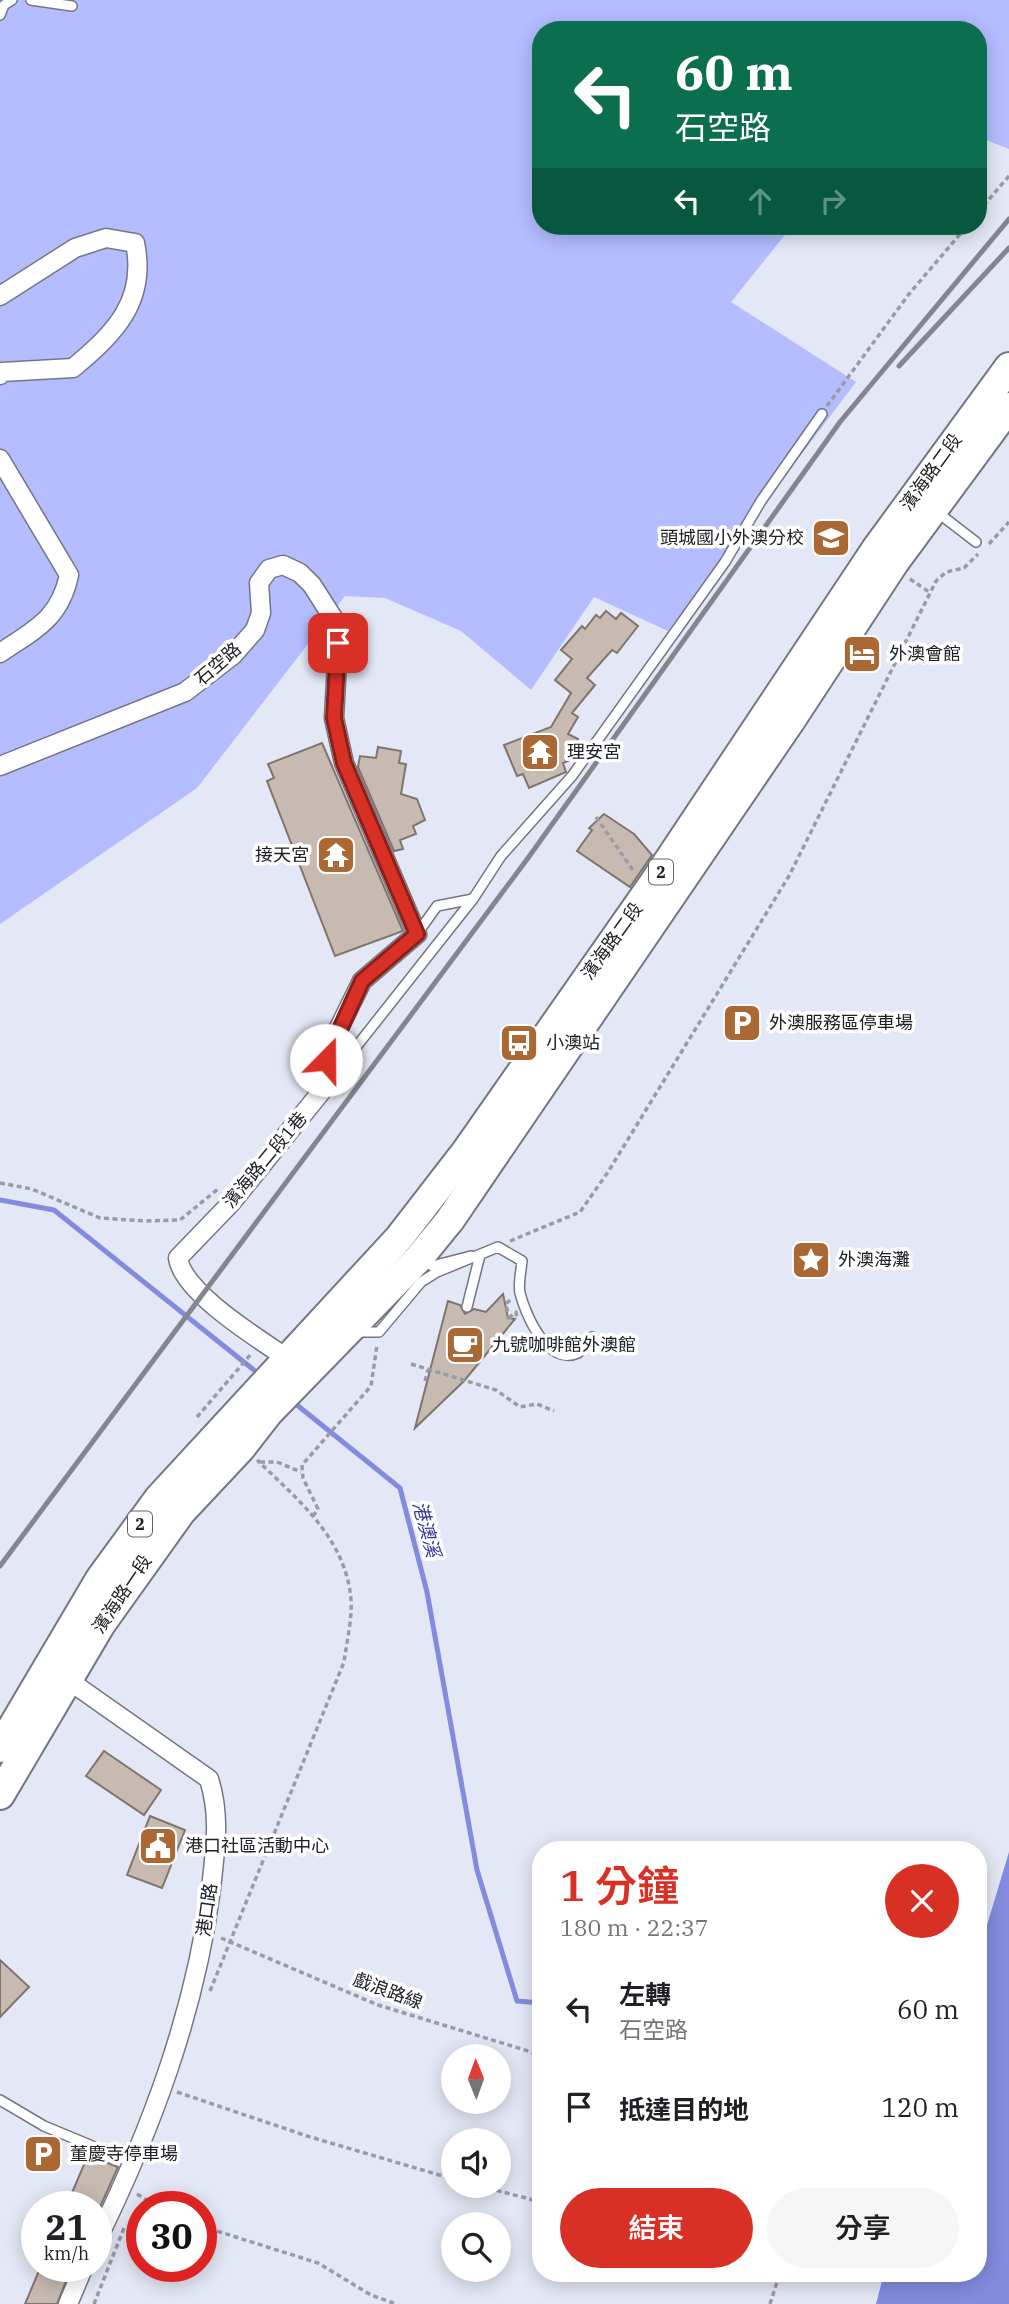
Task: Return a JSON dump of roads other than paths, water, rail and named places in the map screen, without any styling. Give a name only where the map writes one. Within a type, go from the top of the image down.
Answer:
[{"type":"main road","name":"濱海路二段","points":[[891,562],[1009,367]]},
{"type":"main road","name":"濱海路二段","points":[[298,1366],[398,1238],[477,1157],[593,988],[654,887],[891,562],[1009,407]]},
{"type":"main road","name":"濱海路二段","points":[[298,1366],[346,1332],[428,1265],[477,1157]]},
{"type":"main road","name":"濱海路一段","points":[[0,1795],[100,1579],[159,1498],[260,1405],[298,1366]]},
{"type":"main road","name":"濱海路一段","points":[[0,1748],[57,1672]]},
{"type":"street","points":[[0,296],[75,248],[106,238],[135,243],[139,265],[138,285],[128,310],[98,348],[73,369],[37,368],[2,372],[0,375]]},
{"type":"street","points":[[0,458],[69,575],[65,596],[51,618],[0,653]]},
{"type":"street","name":"石空路","points":[[0,766],[185,692],[233,655],[255,630],[261,613],[259,583],[269,569],[283,565],[300,573],[312,585],[335,621],[338,643],[334,718],[344,763],[417,934]]},
{"type":"street","name":"濱海路二段1巷","points":[[298,1366],[218,1308],[180,1272],[178,1258],[231,1203],[321,1092],[326,1060],[334,1038],[362,981],[417,934]]},
{"type":"street","name":"港口路","points":[[57,1672],[209,1779],[217,1804],[218,1829],[205,1930],[180,2038],[133,2163],[112,2208]]},
{"type":"street","points":[[68,2304],[77,2282]]},
{"type":"lane","points":[[0,15],[4,5],[12,0]]},
{"type":"lane","points":[[31,0],[72,6]]},
{"type":"lane","points":[[321,1092],[472,900],[501,856],[572,776],[725,562],[761,501],[822,414]]},
{"type":"lane","points":[[932,509],[976,541]]},
{"type":"lane","name":"濱海路二段1巷","points":[[417,934],[437,906],[472,900]]},
{"type":"lane","points":[[428,1265],[480,1255],[498,1247],[522,1261],[519,1290],[531,1326],[549,1348],[567,1355],[579,1352],[593,1337]]},
{"type":"lane","points":[[428,1265],[480,1255]]},
{"type":"lane","points":[[467,1307],[480,1255]]},
{"type":"lane","points":[[346,1332],[379,1332],[421,1282],[428,1265]]},
{"type":"lane","points":[[0,2100],[44,2126],[133,2163]]},
{"type":"waterway","name":"港澳溪","points":[[0,1200],[54,1210],[260,1375]]},
{"type":"waterway","name":"港澳溪","points":[[292,1401],[400,1488],[427,1592],[477,1870],[517,2001],[532,2002]]},
{"type":"railway","points":[[0,1566],[528,858],[840,422],[1009,219]]},
{"type":"railway","points":[[899,366],[1009,248]]},
{"type":"place","name":"頭城國小外澳分校","points":[[831,538]]},
{"type":"place","name":"外澳會館","points":[[862,654]]},
{"type":"place","name":"理安宮","points":[[540,752]]},
{"type":"place","name":"接天宮","points":[[336,855]]},
{"type":"place","name":"外澳服務區停車場","points":[[742,1023]]},
{"type":"place","name":"小澳站","points":[[519,1043]]},
{"type":"place","name":"外澳海灘","points":[[811,1260]]},
{"type":"place","name":"九號咖啡館外澳館","points":[[465,1345]]},
{"type":"place","name":"港口社區活動中心","points":[[158,1846]]},
{"type":"place","name":"董慶寺停車場","points":[[43,2154]]}]
